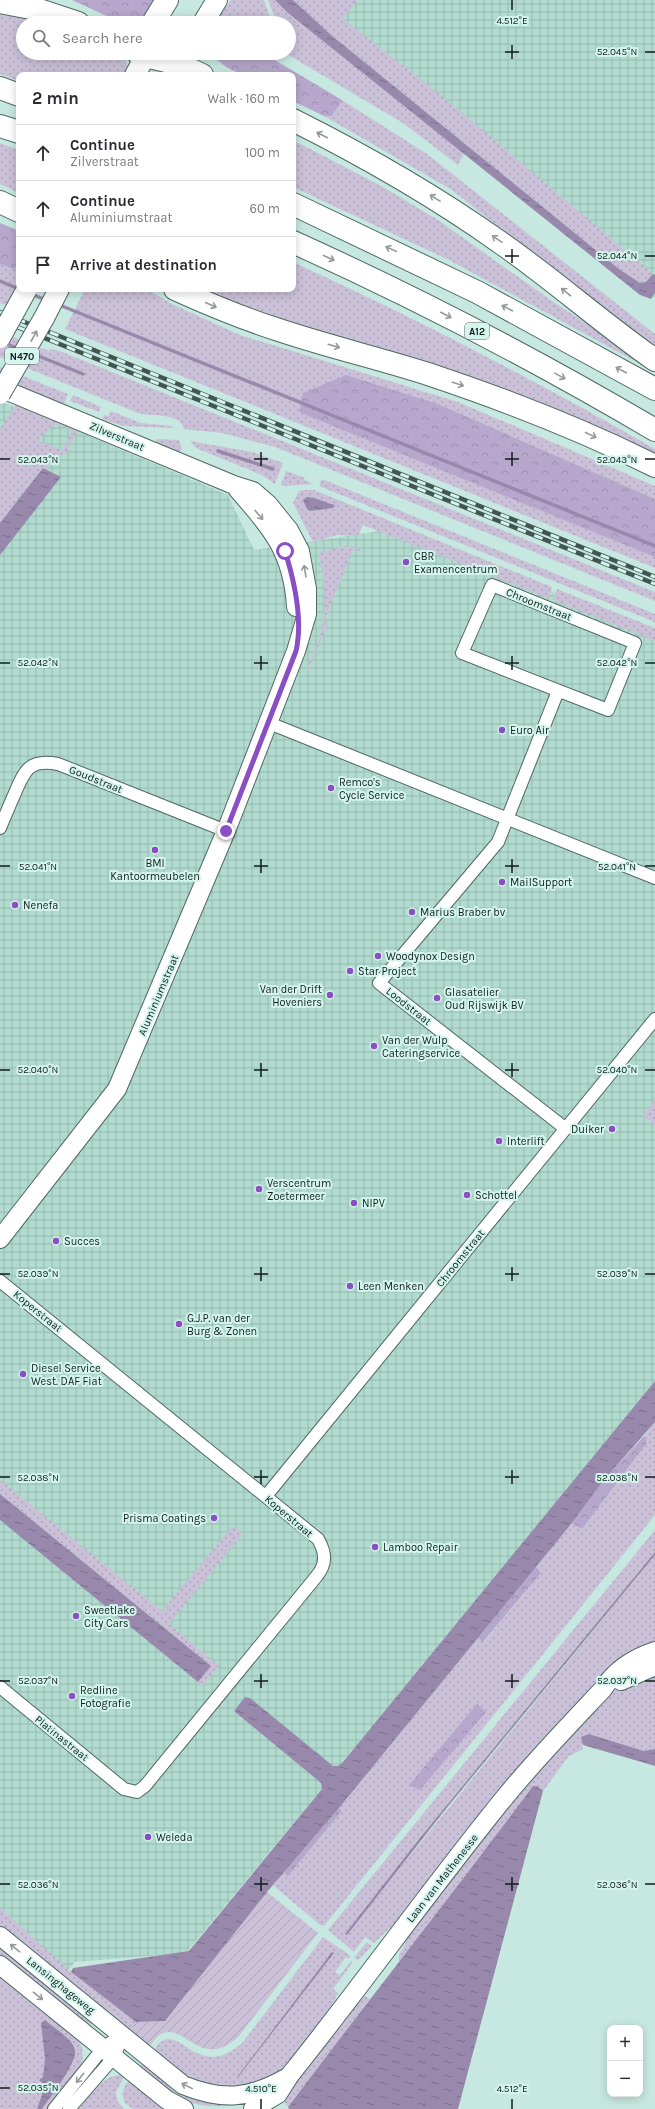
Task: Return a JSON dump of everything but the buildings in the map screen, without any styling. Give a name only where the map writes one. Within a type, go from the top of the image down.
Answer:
[{"type":"highway","points":[[157,16],[167,0]]},
{"type":"highway","points":[[0,2],[36,9],[57,16]]},
{"type":"highway","points":[[149,60],[179,64],[196,72]]},
{"type":"highway","points":[[0,88],[16,93]]},
{"type":"highway","points":[[296,122],[390,171],[459,213],[525,260],[606,324],[655,360]]},
{"type":"highway","points":[[0,126],[16,131]]},
{"type":"highway","points":[[0,202],[16,210]]},
{"type":"highway","points":[[296,205],[477,292],[655,389]]},
{"type":"highway","name":"A12","points":[[296,243],[376,280],[475,330],[655,430]]},
{"type":"highway","points":[[182,292],[233,314],[276,329],[426,374],[514,404],[576,428],[655,466]]},
{"type":"main road","points":[[168,16],[178,0]]},
{"type":"main road","points":[[207,16],[217,0]]},
{"type":"main road","name":"N470","points":[[0,338],[25,292]]},
{"type":"main road","name":"N470","points":[[0,394],[57,292]]},
{"type":"street","name":"Zilverstraat","points":[[0,388],[234,485],[271,529],[285,551],[295,588],[299,636],[296,651],[269,723]]},
{"type":"street","name":"Chroomstraat","points":[[492,585],[635,643],[608,710],[558,691],[462,653],[492,585]]},
{"type":"street","points":[[507,819],[558,691]]},
{"type":"street","points":[[269,723],[655,878]]},
{"type":"street","name":"Aluminiumstraat","points":[[0,1239],[117,1089],[226,831],[269,723]]},
{"type":"street","name":"Goudstraat","points":[[0,828],[23,772],[37,763],[47,762],[58,764],[226,831]]},
{"type":"street","name":"Loodstraat","points":[[507,819],[498,842],[379,983],[566,1129]]},
{"type":"street","name":"Chroomstraat","points":[[266,1496],[655,1019]]},
{"type":"street","name":"Koperstraat","points":[[0,1281],[318,1539],[324,1553],[325,1562],[322,1570],[145,1786],[137,1792],[124,1789]]},
{"type":"street","name":"Laan van Mathenesse","points":[[253,2109],[278,2094],[290,2075],[428,1894],[506,1796],[603,1689],[608,1681],[625,1666],[655,1651]]},
{"type":"street","name":"Laan van Mathenesse","points":[[603,1689],[655,1666]]},
{"type":"street","name":"Platinastraat","points":[[0,1687],[124,1789]]},
{"type":"street","name":"Lansinghageweg","points":[[0,1936],[122,2034]]},
{"type":"street","name":"Lansinghageweg","points":[[0,1965],[109,2052]]},
{"type":"street","points":[[69,2109],[122,2034]]},
{"type":"street","name":"Laan van Mathenesse","points":[[122,2034],[145,2056],[183,2085],[202,2093],[224,2097],[257,2092],[290,2075]]},
{"type":"street","points":[[54,2109],[109,2052]]},
{"type":"street","points":[[109,2052],[167,2100],[184,2109]]},
{"type":"shaded area","points":[[231,0],[264,0],[270,16],[222,16],[220,15]]},
{"type":"shaded area","points":[[268,0],[275,0],[292,16],[274,16]]},
{"type":"shaded area","points":[[287,0],[655,0],[655,298],[296,19],[296,16],[293,16],[281,7]]},
{"type":"shaded area","points":[[293,0],[357,0],[343,19],[448,101],[653,274],[646,282],[640,283],[619,269],[331,35]]},
{"type":"shaded area","points":[[0,12],[23,16],[16,16],[16,60],[125,60],[127,64],[126,72],[16,72],[16,80],[0,74]]},
{"type":"shaded area","points":[[296,19],[464,153],[458,165],[403,123],[296,60]]},
{"type":"shaded area","points":[[342,100],[427,154],[655,334],[655,345],[598,305],[452,190],[324,116],[332,115]]},
{"type":"shaded area","points":[[296,142],[383,187],[438,220],[552,301],[655,369],[655,372],[449,260],[296,188]]},
{"type":"shaded area","points":[[0,143],[16,149],[16,192],[0,184]]},
{"type":"shaded area","points":[[296,263],[431,328],[566,399],[655,449],[655,455],[267,318],[202,292],[296,292]]},
{"type":"shaded area","points":[[0,264],[13,269],[16,268],[16,289],[7,306],[0,303]]},
{"type":"shaded area","points":[[84,292],[151,292],[174,305],[240,335],[458,402],[655,486],[655,499],[438,404],[655,557],[655,568],[65,329]]},
{"type":"shaded area","points":[[0,332],[49,351],[50,349],[60,351],[655,592],[655,601],[275,447],[222,433],[184,429],[177,420],[172,418],[138,413],[0,357]]},
{"type":"shaded area","points":[[0,367],[68,394],[64,404],[0,380]]},
{"type":"shaded area","points":[[73,395],[101,407],[99,412],[70,401]]},
{"type":"shaded area","points":[[0,402],[40,415],[228,495],[254,550],[393,529],[655,632],[655,1381],[522,1547],[186,1953],[75,1962],[28,2019],[33,2109],[0,2109]]},
{"type":"shaded area","points":[[17,403],[79,428],[71,444],[66,442],[72,430],[56,424],[41,436],[39,441],[62,450],[65,444],[70,447],[66,454],[63,453],[61,457],[55,454],[46,470],[43,468],[0,523],[0,429]]},
{"type":"shaded area","points":[[111,411],[141,423],[171,426],[174,428],[123,426],[102,419],[104,415],[109,416]]},
{"type":"shaded area","points":[[157,439],[179,440],[182,449],[179,453],[155,443]]},
{"type":"shaded area","points":[[190,441],[252,452],[283,463],[275,484],[262,475],[196,448]]},
{"type":"shaded area","points":[[286,471],[305,478],[304,480],[313,484],[283,486],[281,485]]},
{"type":"shaded area","points":[[322,479],[655,614],[655,622],[319,486]]},
{"type":"shaded area","points":[[314,490],[552,587],[548,598],[363,525],[358,536],[338,535],[313,542],[293,503],[299,491]]},
{"type":"shaded area","points":[[344,546],[360,549],[361,551],[353,550],[324,621],[328,623],[306,675],[309,663],[318,643],[323,621],[325,598],[323,575],[318,553]]},
{"type":"shaded area","points":[[557,589],[655,628],[655,641],[553,600]]},
{"type":"shaded area","points":[[655,1101],[655,1125],[643,1115]]},
{"type":"shaded area","points":[[655,1422],[655,1515],[324,1926],[320,1925],[273,1885],[284,1872],[289,1875],[342,1811],[339,1808],[478,1638],[484,1642],[541,1573],[536,1567],[572,1523],[582,1529],[647,1443],[644,1436]]},
{"type":"shaded area","points":[[0,1480],[162,1611],[233,1526],[242,1535],[169,1624],[219,1666],[202,1686],[198,1682],[211,1666],[0,1494]]},
{"type":"shaded area","points":[[655,1530],[655,1552],[419,1839],[346,1934],[655,1555],[655,1648],[645,1651],[392,1930],[390,1928],[374,1943],[365,1937],[354,1952],[328,1930]]},
{"type":"shaded area","points":[[655,1670],[655,1749],[644,1751],[589,1734],[582,1744],[583,1749],[569,1756],[543,1791],[537,1786],[399,1962],[399,1955],[407,1940],[404,1938],[500,1812],[612,1691],[628,1680]]},
{"type":"shaded area","points":[[267,1892],[318,1933],[239,2036],[226,2046],[215,2049],[205,2048],[171,2032],[160,2034],[146,2051],[128,2035],[136,2022],[165,2021]]},
{"type":"shaded area","points":[[0,1908],[71,1972],[136,2022],[128,2035],[0,1931]]},
{"type":"shaded area","points":[[323,1937],[351,1956],[348,1959],[346,1957],[335,1972],[340,1975],[351,1961],[353,1962],[333,1989],[338,1993],[325,2019],[286,2067],[263,2082],[234,2089],[191,2082],[151,2053],[162,2041],[171,2039],[205,2056],[216,2057],[229,2052],[243,2042]]},
{"type":"shaded area","points":[[367,1942],[372,1946],[358,1960],[354,1958]]},
{"type":"shaded area","points":[[0,1946],[94,2023],[84,2027],[0,1956]]},
{"type":"shaded area","points":[[0,1974],[76,2036],[81,2046],[83,2056],[81,2066],[70,2084],[49,2109],[0,2109]]},
{"type":"shaded area","points":[[365,1996],[370,1999],[288,2107],[281,2098],[340,2021]]},
{"type":"shaded area","points":[[143,2063],[175,2089],[260,2100],[237,2105],[214,2106],[180,2100],[169,2095],[138,2069]]},
{"type":"shaded area","points":[[117,2075],[125,2075],[116,2092],[118,2102],[124,2109],[79,2109],[93,2091],[104,2081]]},
{"type":"shaded area","points":[[131,2077],[173,2109],[133,2109],[125,2103],[122,2094]]},
{"type":"green space","points":[[72,0],[158,0],[145,16],[107,16]]},
{"type":"green space","points":[[218,60],[275,60],[295,72],[236,72],[229,69]]},
{"type":"green space","points":[[296,73],[342,100],[332,116],[324,116],[296,102]]},
{"type":"green space","points":[[0,223],[16,230],[16,268],[13,269],[0,264]]},
{"type":"green space","points":[[346,375],[438,404],[655,499],[655,557],[299,412],[303,393]]},
{"type":"green space","points":[[644,1436],[647,1443],[582,1529],[572,1523],[604,1480]]},
{"type":"green space","points":[[536,1567],[541,1573],[483,1642],[478,1638]]},
{"type":"green space","points":[[477,1704],[486,1712],[420,1790],[409,1785]]},
{"type":"green space","points":[[339,1808],[342,1811],[288,1876],[284,1872]]},
{"type":"water","points":[[275,0],[293,0],[331,35],[619,269],[640,283],[646,282],[653,274],[655,275],[655,293],[651,299],[640,295],[296,19],[296,16],[292,16]]},
{"type":"water","points":[[43,468],[61,477],[0,555],[0,523]]},
{"type":"water","points":[[307,497],[335,505],[333,508],[310,511],[307,509],[303,500]]},
{"type":"water","points":[[655,1381],[655,1422],[604,1480],[572,1523],[339,1808],[267,1892],[165,2021],[136,2022],[71,1972],[73,1968],[189,1951],[322,1789],[321,1783],[234,1711],[245,1697],[250,1698],[333,1766],[338,1766],[343,1762]]},
{"type":"water","points":[[0,1494],[211,1666],[198,1682],[0,1520]]},
{"type":"water","points":[[655,1552],[655,1555],[445,1810],[347,1935],[345,1934],[419,1839]]},
{"type":"water","points":[[589,1734],[644,1751],[655,1749],[655,1766],[583,1745],[581,1737]]},
{"type":"water","points":[[533,1786],[537,1786],[543,1791],[458,2109],[289,2109],[288,2107],[349,2026]]},
{"type":"water","points":[[332,1952],[334,1953],[237,2077]]},
{"type":"water","points":[[45,2020],[70,2041],[75,2050],[68,2072],[42,2109],[37,2109],[42,2095],[43,2083],[39,2080],[43,2077],[45,2059],[41,2023]]},
{"type":"waterway","points":[[0,281],[16,288]]},
{"type":"waterway","points":[[31,294],[46,300]]},
{"type":"waterway","points":[[57,304],[655,546]]},
{"type":"waterway","points":[[5,343],[19,349]]},
{"type":"waterway","points":[[31,353],[83,374]]},
{"type":"waterway","points":[[218,451],[273,469]]},
{"type":"railway","points":[[0,312],[655,577]]},
{"type":"railway","points":[[0,320],[655,584]]},
{"type":"place","name":"CBR Examencentrum","points":[[406,562]]},
{"type":"place","name":"Euro Air","points":[[502,730]]},
{"type":"place","name":"Remco's Cycle Service","points":[[331,788]]},
{"type":"place","name":"BMI Kantoormeubelen","points":[[155,850]]},
{"type":"place","name":"MailSupport","points":[[502,882]]},
{"type":"place","name":"Nenefa","points":[[15,905]]},
{"type":"place","name":"Marius Braber bv","points":[[412,912]]},
{"type":"place","name":"Woodynox Design","points":[[378,956]]},
{"type":"place","name":"Star Project","points":[[350,971]]},
{"type":"place","name":"Van der Drift Hoveniers","points":[[330,995]]},
{"type":"place","name":"Glasatelier Oud Rijswijk BV","points":[[437,998]]},
{"type":"place","name":"Van der Wulp Cateringservice","points":[[374,1046]]},
{"type":"place","name":"Duiker","points":[[612,1129]]},
{"type":"place","name":"Interlift","points":[[499,1141]]},
{"type":"place","name":"Verscentrum Zoetermeer","points":[[259,1189]]},
{"type":"place","name":"Schottel","points":[[467,1195]]},
{"type":"place","name":"NIPV","points":[[354,1203]]},
{"type":"place","name":"Succes","points":[[56,1241]]},
{"type":"place","name":"Leen Menken","points":[[350,1286]]},
{"type":"place","name":"G.J.P. van der Burg & Zonen","points":[[179,1324]]},
{"type":"place","name":"Diesel Service West. DAF Fiat","points":[[23,1374]]},
{"type":"place","name":"Prisma Coatings","points":[[214,1518]]},
{"type":"place","name":"Lamboo Repair","points":[[375,1547]]},
{"type":"place","name":"Sweetlake City Cars","points":[[76,1616]]},
{"type":"place","name":"Redline Fotografie","points":[[72,1696]]},
{"type":"place","name":"Weleda","points":[[148,1837]]},
{"type":"route","points":[[226,831],[296,651],[299,636],[295,588],[285,551]]}]
